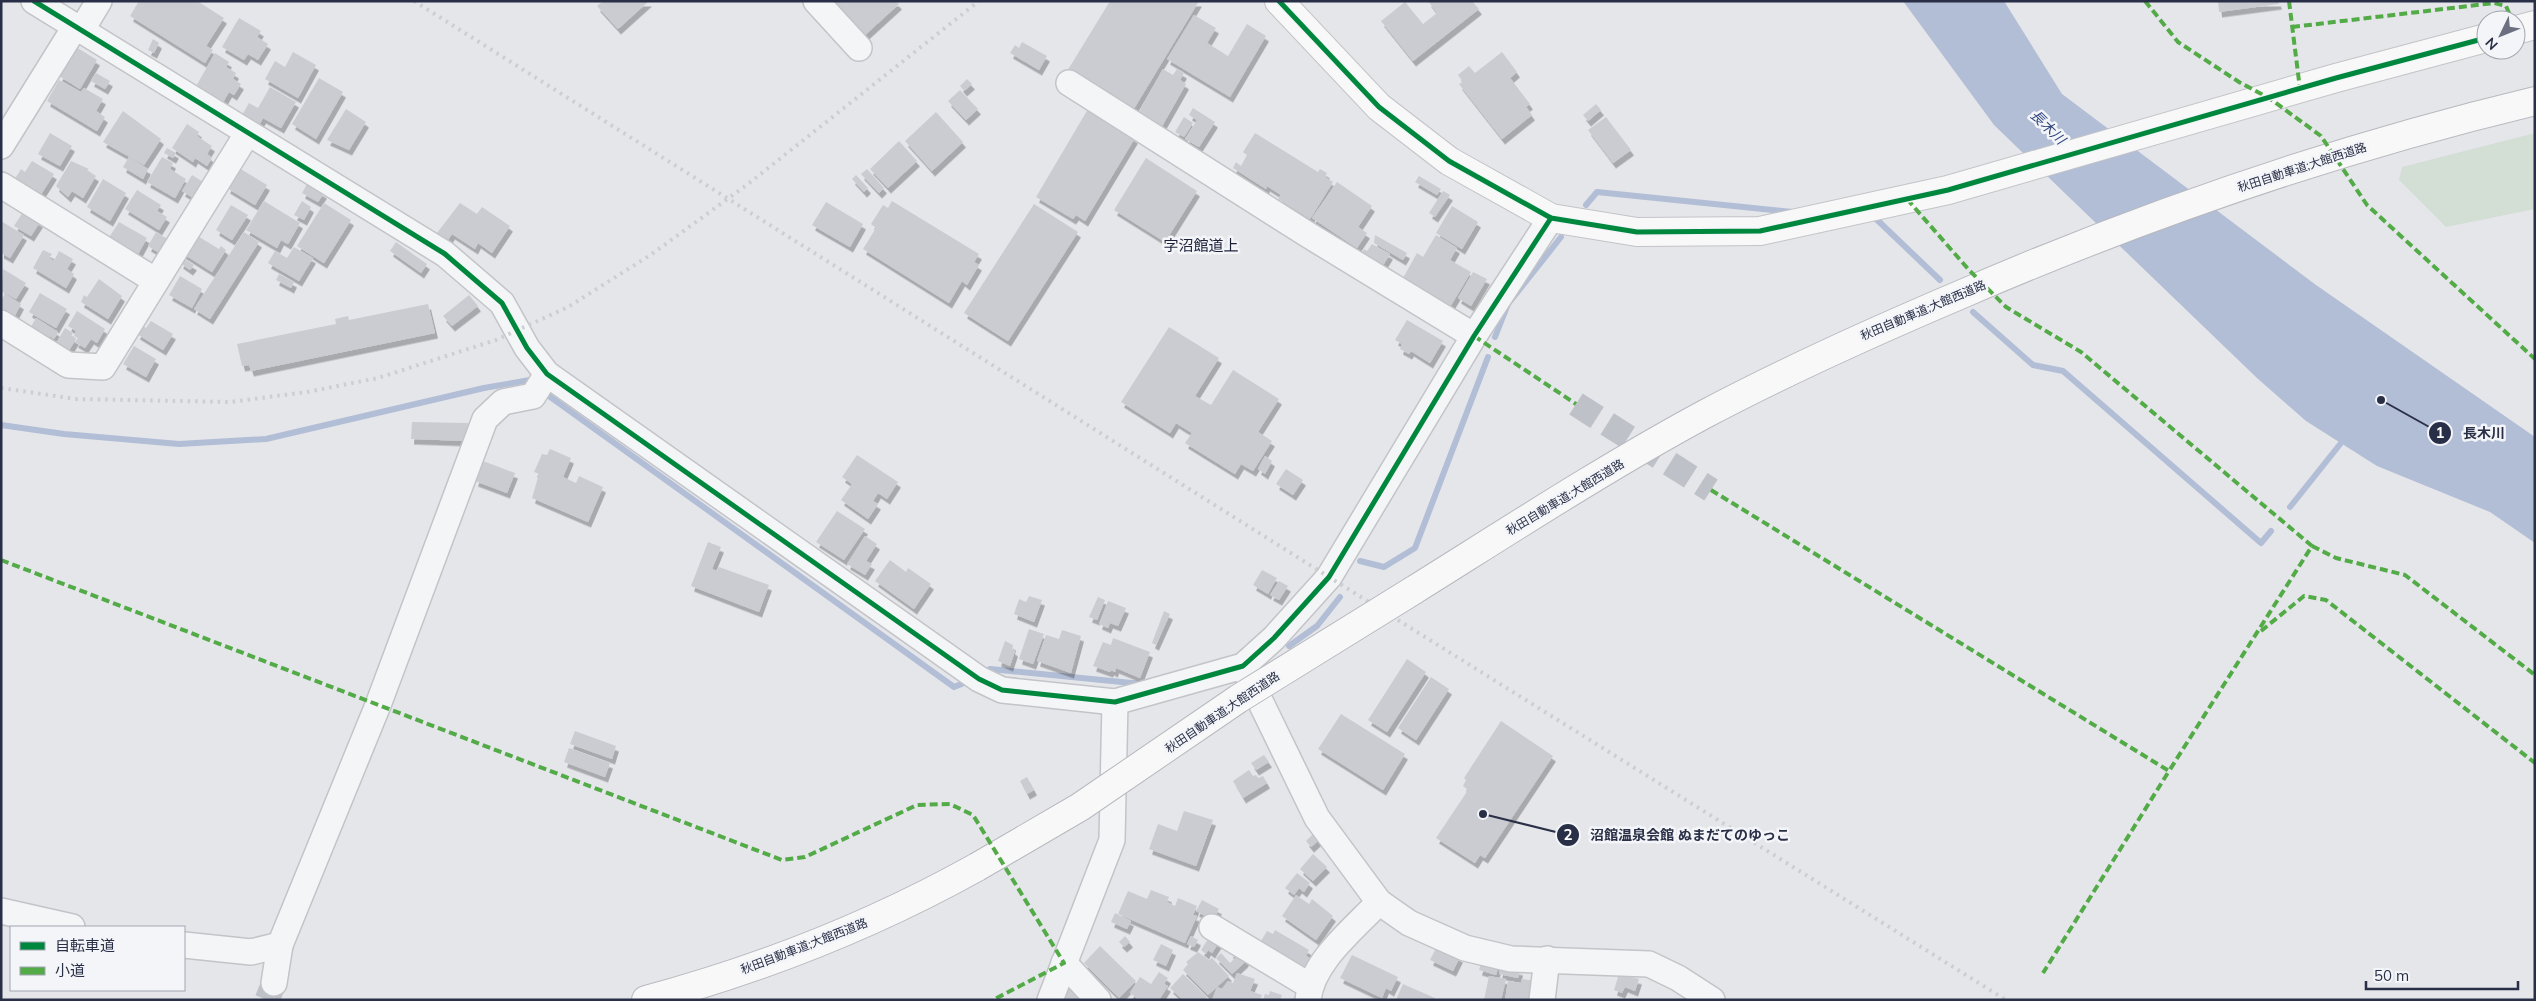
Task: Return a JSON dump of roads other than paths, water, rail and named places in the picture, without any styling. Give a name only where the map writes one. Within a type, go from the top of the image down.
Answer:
[{"type":"main road","points":[[1279,1],[1379,107],[1449,161],[1551,218],[1637,232],[1760,231],[1948,190],[2336,78],[2476,41]]},
{"type":"main road","name":"秋田自動車道;大館西道路","points":[[646,1000],[698,986],[843,933],[939,888],[1080,807],[1238,700],[1570,493],[1704,415],[1853,340],[2014,271],[2153,217],[2295,168],[2448,122],[2535,101]]},
{"type":"street","points":[[34,1],[247,134],[445,254],[502,303],[527,348],[547,374],[979,679],[1002,690],[1115,702],[1243,666],[1274,638],[1329,578],[1474,336],[1551,218]]},
{"type":"street","points":[[1,146],[78,29],[99,1]]},
{"type":"street","points":[[816,1],[859,48]]},
{"type":"street","points":[[1069,82],[1310,236],[1474,336]]},
{"type":"street","points":[[1,323],[68,365],[103,367],[247,134]]},
{"type":"street","points":[[1,185],[156,281]]},
{"type":"street","points":[[274,983],[280,945],[378,705],[485,418],[504,402],[533,396],[547,374]]},
{"type":"street","points":[[1243,666],[1317,818],[1380,902],[1409,923],[1465,948],[1511,959],[1649,964],[1678,978],[1712,1000]]},
{"type":"street","points":[[1050,1000],[1112,840],[1115,702]]},
{"type":"street","points":[[1212,927],[1309,993],[1328,956],[1380,902]]},
{"type":"street","points":[[1,911],[68,926]]},
{"type":"street","points":[[185,945],[251,952],[280,945]]},
{"type":"street","points":[[1542,1000],[1547,959]]},
{"type":"street","points":[[1064,963],[1098,1000]]},
{"type":"water","points":[[1903,1],[2004,1],[2062,94],[2316,285],[2535,437],[2535,543],[2490,512],[2377,466],[2306,421],[2257,378],[1994,125]]},
{"type":"waterway","points":[[1586,205],[1597,192],[1792,212]]},
{"type":"waterway","points":[[1872,215],[1940,280]]},
{"type":"waterway","points":[[1495,337],[1508,304],[1561,237]]},
{"type":"waterway","points":[[1973,312],[2033,365],[2063,371],[2261,543],[2271,531]]},
{"type":"waterway","points":[[1360,561],[1384,567],[1415,548],[1488,357]]},
{"type":"waterway","points":[[1,425],[64,434],[179,444],[266,439],[484,388],[530,380]]},
{"type":"waterway","points":[[549,396],[954,687],[964,683]]},
{"type":"waterway","points":[[2290,507],[2345,438]]},
{"type":"waterway","points":[[1289,646],[1317,626],[1340,597]]},
{"type":"waterway","points":[[990,669],[1142,684]]},
{"type":"tunnel","points":[[1576,404],[1711,490]]},
{"type":"tunnel","points":[[267,1000],[274,983]]},
{"type":"railway","points":[[414,1],[1329,577],[2006,1000]]},
{"type":"railway","points":[[1,388],[76,399],[230,402],[307,392],[378,378],[496,340],[568,307],[652,254],[748,184],[979,1]]},
{"type":"place","name":"長木川","points":[[2381,400]]},
{"type":"place","name":"沼館温泉会館 ぬまだてのゆっこ","points":[[1483,814]]},
{"type":"district","name":"字沼館道上","points":[[1201,245]]}]
